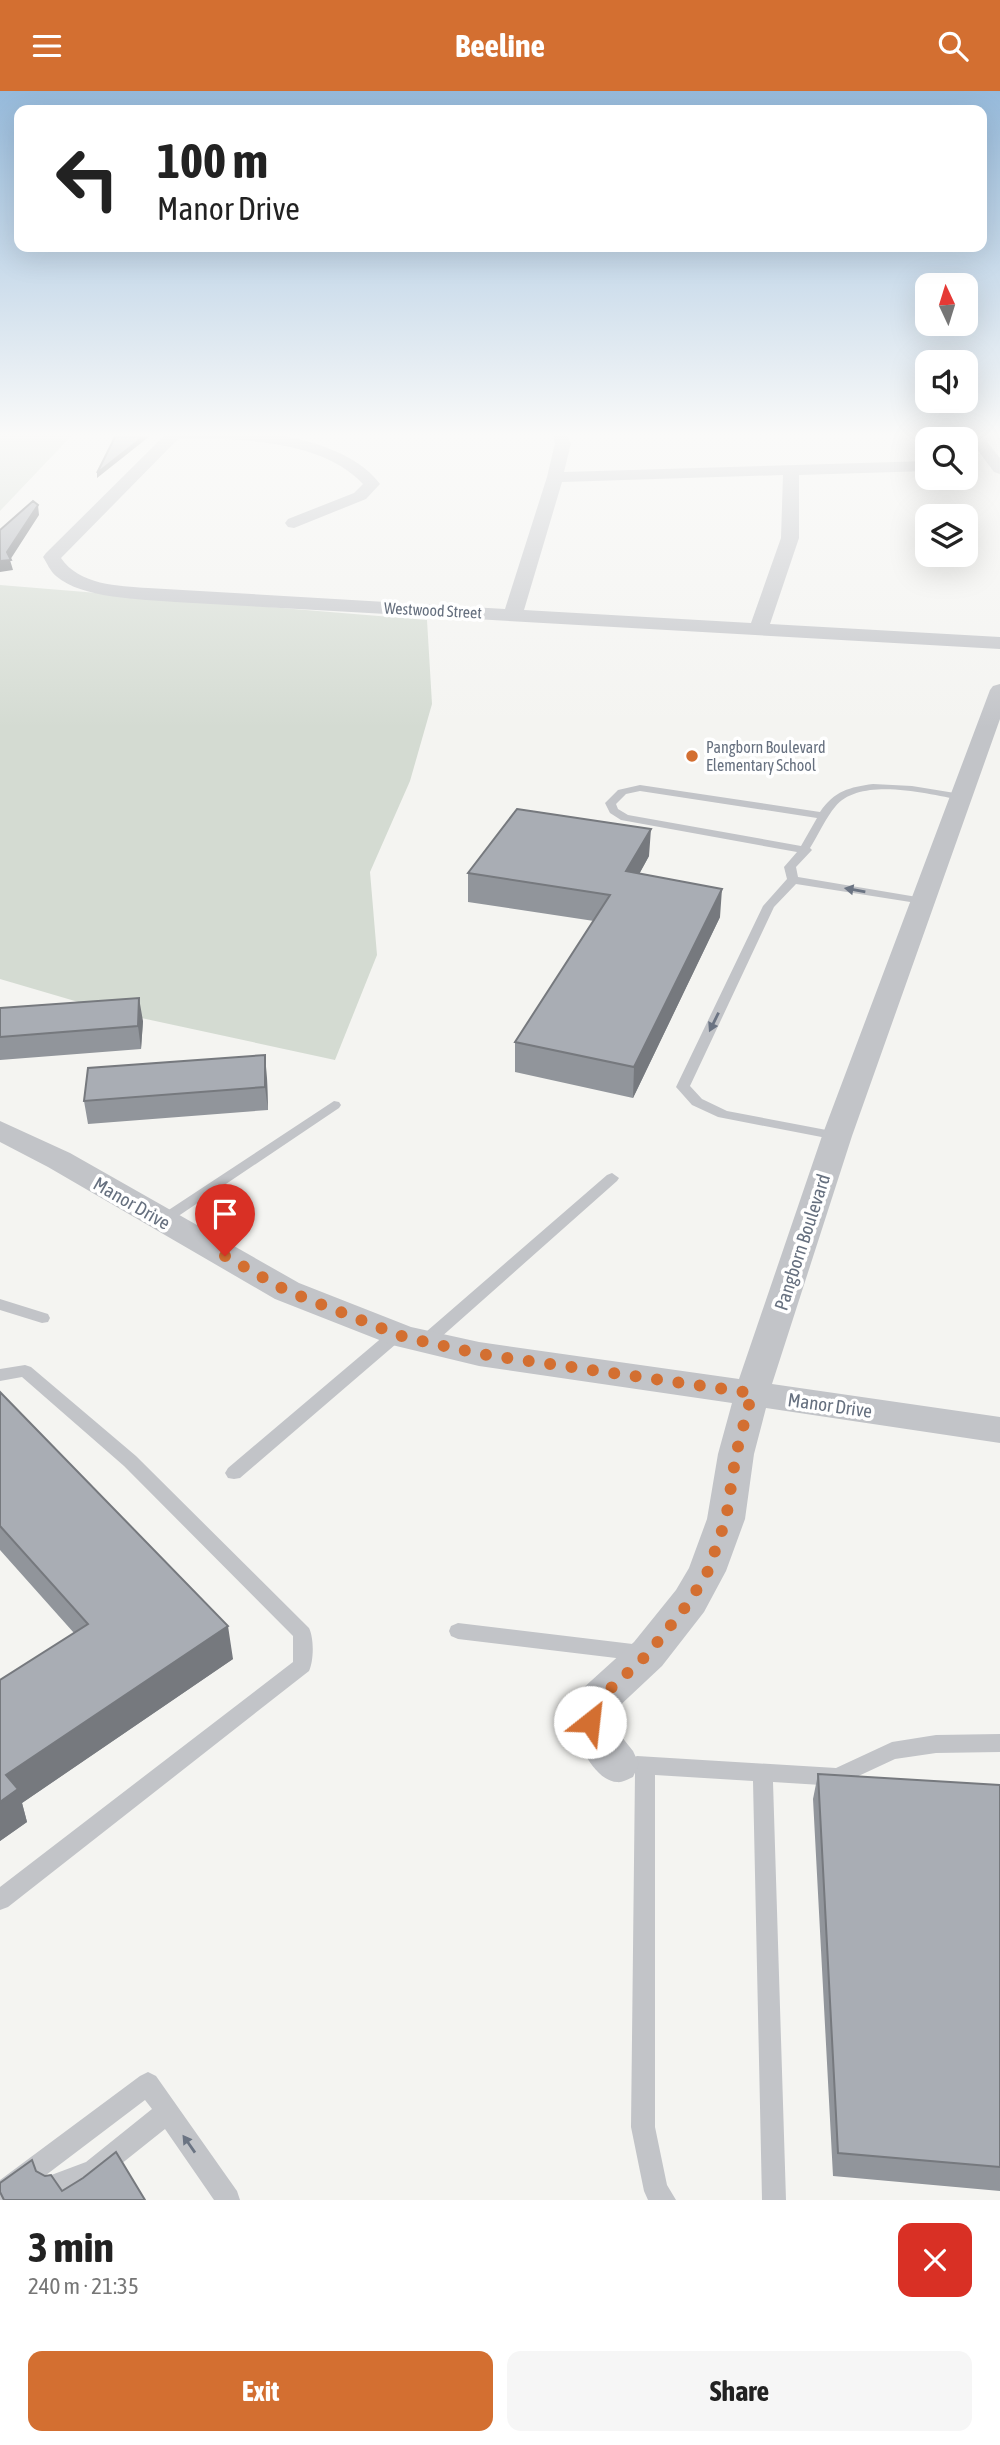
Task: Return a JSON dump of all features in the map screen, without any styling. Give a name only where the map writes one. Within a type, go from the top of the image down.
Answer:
[{"type":"street","name":"Westwood Street","points":[[77,531],[52,557],[62,572],[80,581],[114,590],[175,596],[1000,643]]},
{"type":"street","points":[[513,615],[538,531]]},
{"type":"street","points":[[758,630],[790,531]]},
{"type":"street","name":"Pangborn Boulevard","points":[[631,1765],[597,1738],[590,1722],[596,1702],[648,1654],[690,1601],[708,1571],[726,1519],[736,1454],[752,1393],[837,1136],[1000,690]]},
{"type":"street","name":"Manor Drive","points":[[3,1134],[163,1220],[287,1291],[411,1338],[480,1354],[1000,1430]]},
{"type":"lane","points":[[793,880],[790,867],[806,851],[833,802],[846,793],[867,787],[891,787],[961,797]]},
{"type":"lane","points":[[806,851],[625,818],[614,811],[610,803],[622,792],[640,788],[825,815]]},
{"type":"lane","points":[[793,880],[923,901]]},
{"type":"lane","points":[[793,880],[769,906],[683,1087],[697,1102],[723,1114],[837,1136]]},
{"type":"lane","points":[[163,1220],[334,1105]]},
{"type":"lane","points":[[234,1473],[411,1338],[612,1178]]},
{"type":"lane","points":[[0,1304],[42,1318]]},
{"type":"lane","points":[[0,1375],[24,1371],[130,1461],[302,1633],[302,1665],[0,1901]]},
{"type":"lane","points":[[458,1631],[648,1654]]},
{"type":"lane","points":[[664,2200],[656,2191],[643,2127],[631,1765],[837,1777],[892,1751],[936,1744],[1000,1744]]},
{"type":"lane","points":[[763,1774],[774,2200]]},
{"type":"lane","points":[[0,2195],[148,2084],[228,2200]]},
{"type":"lane","points":[[63,2192],[93,2172],[167,2112]]},
{"type":"shaded area","points":[[0,585],[427,620],[432,704],[410,781],[370,872],[377,955],[335,1060],[109,1011],[0,979]]},
{"type":"building","points":[[0,531],[21,531],[7,552],[11,560],[0,561]]},
{"type":"building","points":[[517,809],[651,829],[626,871],[722,889],[634,1067],[515,1042],[610,895],[468,873]]},
{"type":"building","points":[[139,998],[138,1026],[0,1037],[0,1008]]},
{"type":"building","points":[[265,1055],[265,1087],[84,1101],[88,1068]]},
{"type":"building","points":[[0,1392],[228,1626],[6,1775],[18,1789],[0,1802],[0,1680],[88,1624],[0,1526]]},
{"type":"building","points":[[818,1774],[1000,1785],[1000,2167],[838,2153]]},
{"type":"building","points":[[116,2152],[145,2200],[4,2200],[0,2192],[0,2183],[32,2160],[36,2171],[45,2176],[51,2175],[62,2191]]},
{"type":"place","name":"Pangborn Boulevard Elementary School","points":[[692,756]]},
{"type":"route","points":[[225,1256],[287,1291],[404,1337],[480,1354],[752,1393],[736,1454],[726,1519],[708,1571],[690,1601],[648,1654],[596,1702],[590,1722]]}]
